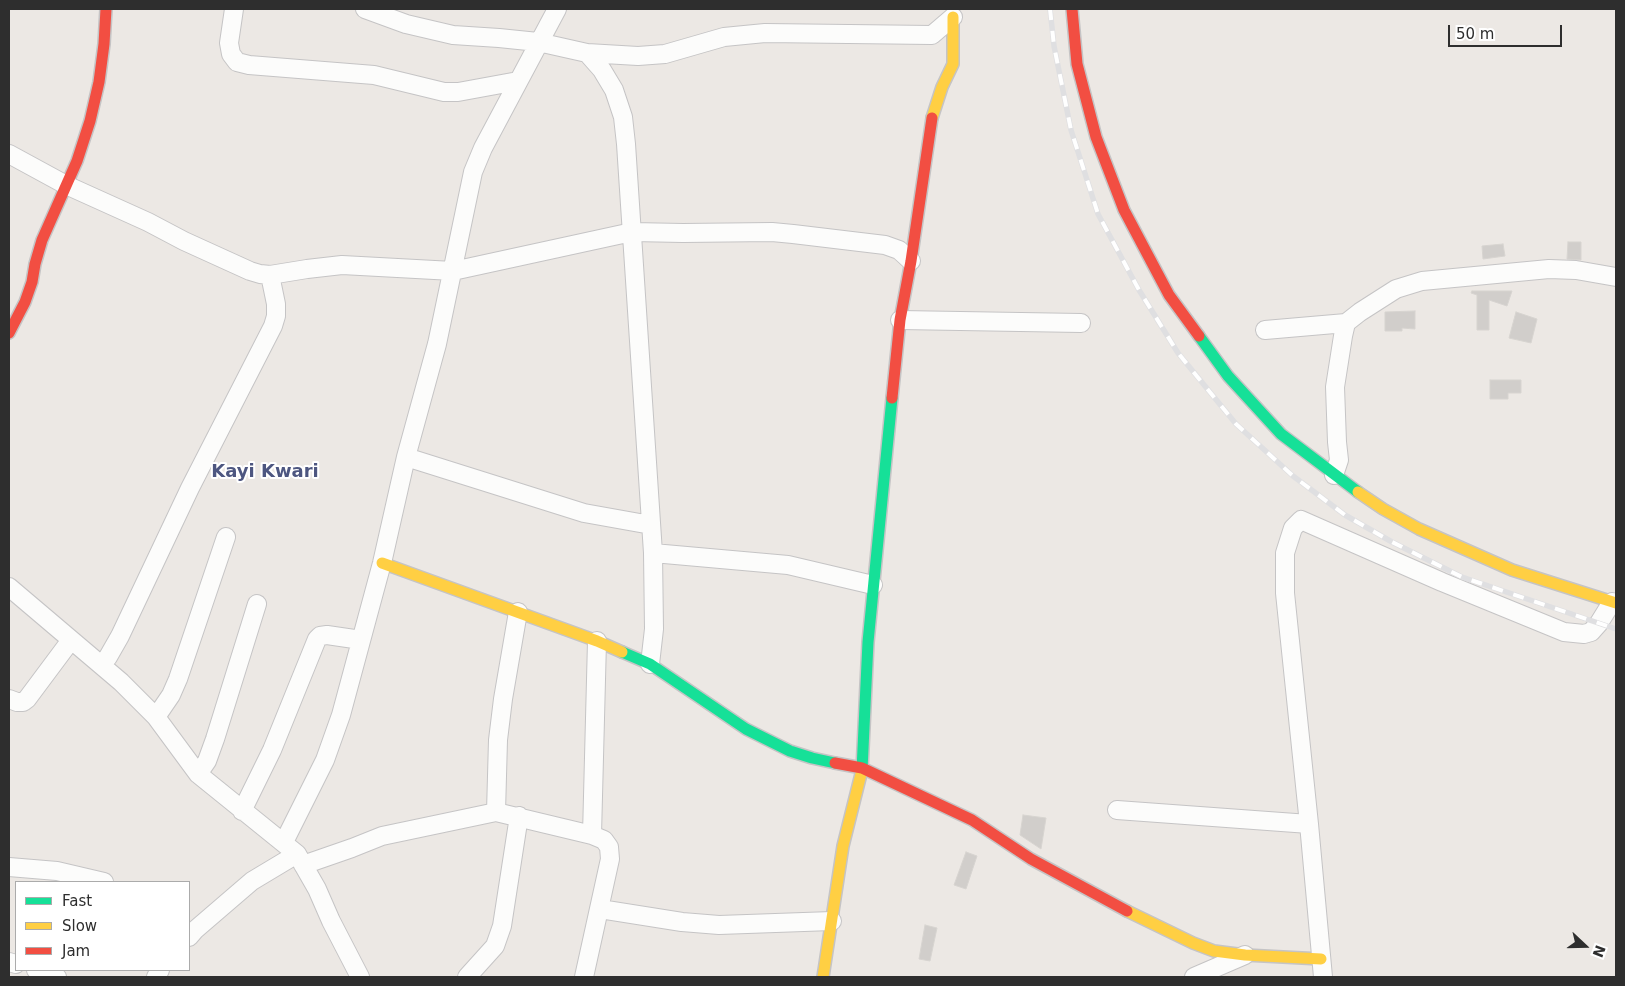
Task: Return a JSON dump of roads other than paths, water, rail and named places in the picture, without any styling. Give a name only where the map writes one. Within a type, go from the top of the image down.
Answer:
[{"type":"street","points":[[9,333],[25,302],[42,240],[77,161],[90,121],[99,82],[106,9]]},
{"type":"street","points":[[234,9],[229,43],[231,54],[237,62],[249,65],[374,75],[444,92],[458,92],[518,81]]},
{"type":"street","points":[[365,9],[406,24],[453,35],[538,42],[587,53],[638,56],[655,55],[724,38],[765,33],[932,35],[953,17]]},
{"type":"street","points":[[295,854],[341,715],[382,563],[406,457],[437,344],[473,172],[482,148],[556,9]]},
{"type":"street","points":[[1072,9],[1077,64],[1096,137],[1124,210],[1169,295],[1228,376],[1281,434],[1334,475],[1383,508],[1419,529],[1512,570],[1614,602],[1600,624],[1592,632],[1584,634],[1564,632],[1398,563],[1301,520],[1293,528],[1285,554],[1285,593],[1323,977]]},
{"type":"street","points":[[824,977],[843,846],[862,768],[868,642],[900,320],[932,118],[942,87],[953,64],[953,17]]},
{"type":"street","points":[[587,53],[602,70],[614,90],[623,117],[653,553],[654,629],[650,664]]},
{"type":"street","points":[[9,154],[66,185],[148,222],[184,241],[250,271],[270,275],[307,268],[342,265],[453,271],[632,232],[683,234],[772,232],[793,234],[885,245],[898,250],[911,260]]},
{"type":"street","points":[[1264,330],[1346,323],[1396,289],[1422,281],[1549,269],[1576,270],[1616,277]]},
{"type":"street","points":[[101,665],[120,636],[190,488],[273,326],[276,316],[276,304],[270,275]]},
{"type":"street","points":[[900,320],[1081,323]]},
{"type":"street","points":[[1334,475],[1339,460],[1335,387],[1346,323]]},
{"type":"street","points":[[406,457],[584,513],[651,525]]},
{"type":"street","points":[[156,717],[171,695],[178,678],[226,537]]},
{"type":"street","points":[[653,553],[788,565],[873,585]]},
{"type":"street","points":[[382,563],[596,641],[650,664],[746,729],[790,751],[812,758],[862,768],[972,820],[1031,859],[1105,900],[1193,944],[1214,951],[1245,955],[1321,959]]},
{"type":"street","points":[[9,588],[121,682],[156,717],[198,774],[295,854],[316,889],[360,977]]},
{"type":"street","points":[[198,774],[207,760],[215,738],[257,604]]},
{"type":"street","points":[[496,812],[498,740],[518,612]]},
{"type":"street","points":[[242,811],[272,750],[317,639],[320,636],[327,635],[361,640]]},
{"type":"street","points":[[9,699],[23,702],[27,699],[71,640]]},
{"type":"street","points":[[592,835],[596,641]]},
{"type":"street","points":[[1117,810],[1309,824]]},
{"type":"street","points":[[191,931],[252,881],[295,854],[496,812],[592,835],[604,840],[609,847],[610,859],[584,977]]},
{"type":"street","points":[[467,977],[495,946],[502,926],[518,816]]},
{"type":"street","points":[[9,867],[57,872],[99,881]]},
{"type":"street","points":[[600,909],[682,922],[719,924],[832,921]]},
{"type":"street","points":[[1194,977],[1245,955]]},
{"type":"street","points":[[39,971],[57,977]]},
{"type":"railway","points":[[1050,9],[1054,46],[1071,130],[1098,214],[1139,290],[1178,353],[1236,424],[1293,476],[1345,515],[1392,542],[1462,577],[1616,629]]},
{"type":"district","name":"Kayi Kwari","points":[[265,472]]}]
